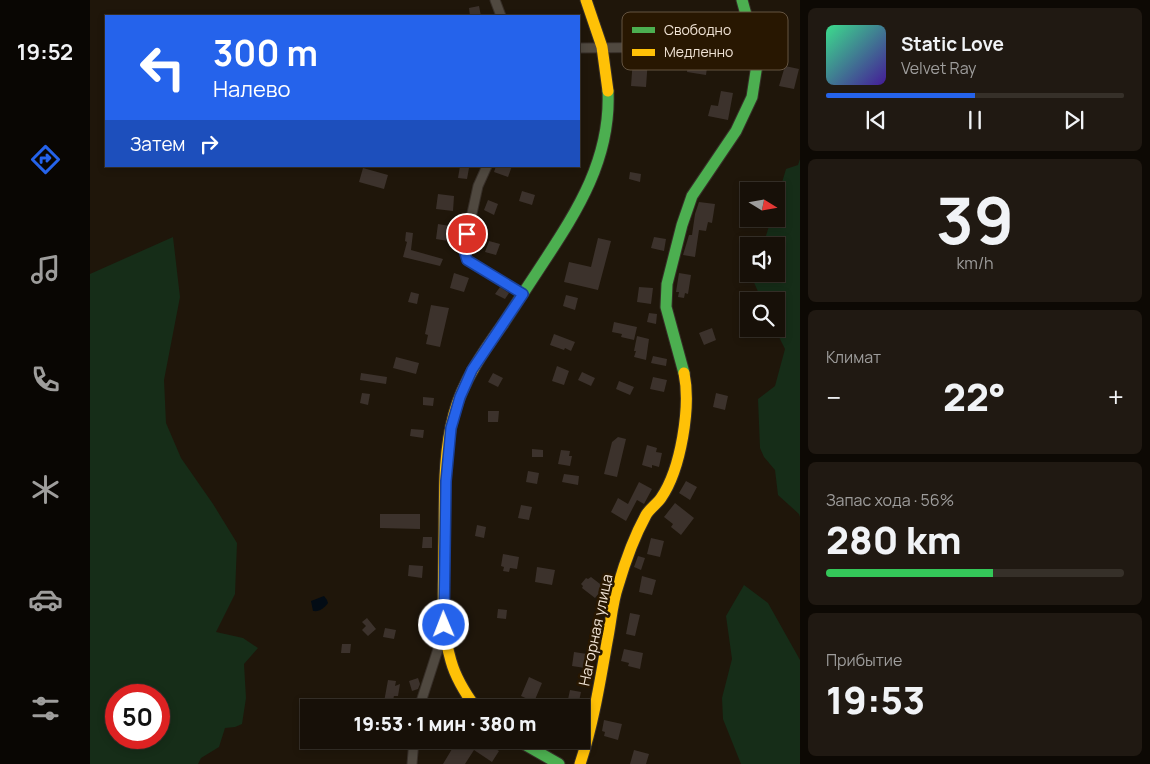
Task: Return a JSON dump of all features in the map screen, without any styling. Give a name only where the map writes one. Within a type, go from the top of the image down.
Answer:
[{"type":"main road","points":[[470,699],[457,679],[450,662],[445,638],[443,613],[446,481],[451,428],[460,397],[472,370],[567,226],[588,189],[598,160],[606,126],[609,96],[608,70],[604,48],[586,0]]},
{"type":"main road","name":"Нагорная улица","points":[[580,764],[586,746],[603,667],[617,588],[638,532],[647,513],[661,498],[672,474],[680,449],[685,413],[686,382],[681,356],[666,307],[667,284],[692,196],[736,132],[752,97],[756,70]]},
{"type":"main road","points":[[533,749],[559,764]]},
{"type":"street","points":[[495,0],[501,15]]},
{"type":"street","points":[[580,48],[622,48]]},
{"type":"street","points":[[486,167],[478,186],[464,256],[467,260],[523,294]]},
{"type":"street","points":[[422,699],[438,646],[445,638]]},
{"type":"street","points":[[412,764],[413,749]]},
{"type":"green space","points":[[800,159],[800,517],[778,495],[775,470],[764,457],[760,448],[758,399],[775,386],[785,349],[779,337],[785,337],[785,292],[758,292],[754,282],[785,282],[785,237],[766,237],[768,228],[785,228],[785,182],[782,182],[786,169],[798,165]]},
{"type":"green space","points":[[173,237],[180,297],[164,380],[166,423],[181,458],[237,543],[235,594],[216,632],[243,638],[258,648],[244,664],[246,698],[242,724],[225,728],[219,747],[201,758],[198,764],[90,764],[90,274]]},
{"type":"green space","points":[[744,585],[768,603],[800,660],[800,764],[741,764],[723,719],[722,698],[732,659],[726,616]]},
{"type":"shaded area","points":[[324,596],[328,603],[322,609],[313,611],[311,601]]},
{"type":"building","points":[[479,6],[481,15],[470,15],[469,8]]},
{"type":"building","points":[[788,67],[799,69],[794,89],[779,86],[784,70],[788,70]]},
{"type":"building","points":[[632,70],[647,70],[646,87],[631,86]]},
{"type":"building","points":[[687,70],[707,70],[706,75],[687,72]]},
{"type":"building","points":[[721,91],[733,93],[728,120],[708,116],[711,105],[718,106]]},
{"type":"building","points":[[460,167],[469,168],[467,179],[458,178]]},
{"type":"building","points":[[496,167],[512,167],[508,177],[494,172]]},
{"type":"building","points":[[363,168],[388,175],[384,189],[359,182]]},
{"type":"building","points":[[630,172],[641,174],[640,182],[629,179]]},
{"type":"building","points":[[522,191],[535,195],[532,205],[519,201]]},
{"type":"building","points":[[438,194],[454,196],[453,211],[436,209]]},
{"type":"building","points":[[488,200],[498,204],[494,215],[484,210]]},
{"type":"building","points":[[699,202],[715,204],[712,223],[708,222],[706,231],[699,230],[695,257],[683,255],[689,235],[692,235]]},
{"type":"building","points":[[438,224],[450,226],[448,241],[436,239]]},
{"type":"building","points":[[406,232],[413,233],[411,250],[443,259],[440,266],[403,257],[407,242],[405,241]]},
{"type":"building","points":[[654,237],[666,239],[664,251],[651,248]]},
{"type":"building","points":[[598,238],[611,241],[598,290],[564,282],[569,262],[591,267]]},
{"type":"building","points":[[489,241],[500,244],[496,255],[485,252]]},
{"type":"building","points":[[454,273],[469,278],[464,292],[450,288]]},
{"type":"building","points":[[679,273],[691,275],[688,294],[685,293],[684,298],[678,297],[679,292],[676,292]]},
{"type":"building","points":[[500,287],[509,293],[505,299],[495,294]]},
{"type":"building","points":[[639,287],[653,288],[651,304],[637,302]]},
{"type":"building","points":[[411,292],[419,294],[417,304],[408,302]]},
{"type":"building","points":[[566,295],[578,298],[575,310],[563,306]]},
{"type":"building","points":[[431,305],[449,308],[440,347],[426,344],[428,335],[425,334]]},
{"type":"building","points":[[649,313],[657,314],[656,324],[647,322]]},
{"type":"building","points":[[614,322],[637,327],[634,340],[621,337],[622,334],[612,332]]},
{"type":"building","points":[[712,328],[716,340],[704,345],[699,333]]},
{"type":"building","points":[[554,334],[575,342],[571,351],[550,345]]},
{"type":"building","points":[[637,336],[649,339],[646,360],[634,357]]},
{"type":"building","points":[[653,356],[667,359],[666,366],[651,363]]},
{"type":"building","points":[[396,357],[419,363],[416,374],[393,368]]},
{"type":"building","points":[[557,366],[569,371],[564,385],[552,381]]},
{"type":"building","points":[[582,372],[595,378],[591,386],[578,380]]},
{"type":"building","points":[[361,373],[387,377],[386,384],[360,380]]},
{"type":"building","points":[[493,373],[503,378],[498,387],[488,382]]},
{"type":"building","points":[[653,377],[667,380],[664,392],[650,389]]},
{"type":"building","points":[[619,381],[634,387],[630,395],[616,389]]},
{"type":"building","points":[[362,393],[370,394],[368,405],[360,403]]},
{"type":"building","points":[[716,393],[728,396],[725,410],[713,407]]},
{"type":"building","points":[[423,397],[434,398],[433,406],[423,405]]},
{"type":"building","points":[[488,411],[499,411],[498,422],[488,422]]},
{"type":"building","points":[[411,429],[424,430],[423,438],[410,436]]},
{"type":"building","points":[[618,437],[626,439],[617,477],[604,474],[612,442]]},
{"type":"building","points":[[647,445],[657,448],[656,452],[662,453],[659,467],[652,465],[652,468],[642,465]]},
{"type":"building","points":[[532,449],[543,450],[543,457],[532,457]]},
{"type":"building","points":[[561,450],[570,451],[569,456],[572,456],[570,466],[558,464]]},
{"type":"building","points":[[528,471],[539,473],[537,484],[526,482]]},
{"type":"building","points":[[564,474],[579,476],[578,485],[562,482]]},
{"type":"building","points":[[686,481],[697,487],[690,500],[679,493]]},
{"type":"building","points":[[639,482],[652,489],[644,504],[637,500],[626,521],[611,512],[618,498],[628,504]]},
{"type":"building","points":[[675,503],[694,518],[681,535],[671,527],[673,524],[664,517]]},
{"type":"building","points":[[521,505],[532,507],[529,520],[518,518]]},
{"type":"building","points":[[380,514],[420,514],[420,529],[380,528]]},
{"type":"building","points":[[477,525],[486,527],[484,538],[475,536]]},
{"type":"building","points":[[423,537],[432,537],[432,548],[422,548]]},
{"type":"building","points":[[651,538],[664,541],[660,557],[647,554]]},
{"type":"building","points":[[503,554],[519,557],[517,569],[510,568],[509,572],[503,571],[504,567],[501,566]]},
{"type":"building","points":[[638,556],[645,558],[641,570],[634,567]]},
{"type":"building","points":[[409,565],[423,566],[422,578],[408,576]]},
{"type":"building","points":[[537,567],[555,570],[552,585],[535,582]]},
{"type":"building","points":[[642,576],[656,580],[652,595],[639,592]]},
{"type":"building","points":[[591,577],[604,587],[595,598],[582,588],[581,584],[586,578]]},
{"type":"building","points":[[498,609],[507,610],[506,619],[497,618]]},
{"type":"building","points":[[630,613],[640,615],[635,636],[626,634]]},
{"type":"building","points":[[367,618],[376,629],[368,636],[362,630],[366,626],[362,622]]},
{"type":"building","points":[[385,628],[396,630],[394,639],[383,637]]},
{"type":"building","points":[[342,644],[351,644],[350,653],[341,653]]},
{"type":"building","points":[[624,649],[643,653],[640,669],[628,666],[629,663],[621,661]]},
{"type":"building","points":[[574,652],[587,654],[585,668],[572,666]]},
{"type":"building","points":[[529,677],[542,683],[535,699],[528,699],[521,696]]},
{"type":"building","points":[[418,678],[420,684],[418,689],[412,691],[409,681]]},
{"type":"building","points":[[388,680],[396,681],[395,686],[400,684],[398,696],[394,696],[393,699],[385,699]]},
{"type":"building","points":[[570,690],[581,692],[580,699],[568,699]]},
{"type":"building","points":[[604,720],[622,724],[618,740],[604,736],[605,732],[602,731]]},
{"type":"building","points":[[452,749],[496,749],[499,751],[492,762],[474,750],[465,764],[443,764]]},
{"type":"building","points":[[634,750],[649,754],[646,764],[630,764]]},
{"type":"traffic: fast","points":[[742,0],[745,12]]},
{"type":"traffic: fast","points":[[684,373],[666,307],[667,284],[682,225],[692,196],[736,131],[752,97],[756,70]]},
{"type":"traffic: fast","points":[[503,324],[556,243],[590,182],[604,139],[608,115],[608,91]]},
{"type":"traffic: fast","points":[[533,749],[559,764]]},
{"type":"traffic: slow","points":[[586,0],[602,47],[608,91]]},
{"type":"traffic: slow","points":[[470,699],[455,674],[445,633],[443,590],[446,464],[450,430],[458,402],[468,378],[503,324]]},
{"type":"traffic: slow","points":[[580,764],[602,672],[614,599],[621,577],[642,523],[668,486],[679,455],[685,420],[686,387],[684,373]]},
{"type":"route","points":[[444,625],[446,481],[451,428],[456,408],[472,370],[523,294],[467,260],[464,256],[467,234]]}]
